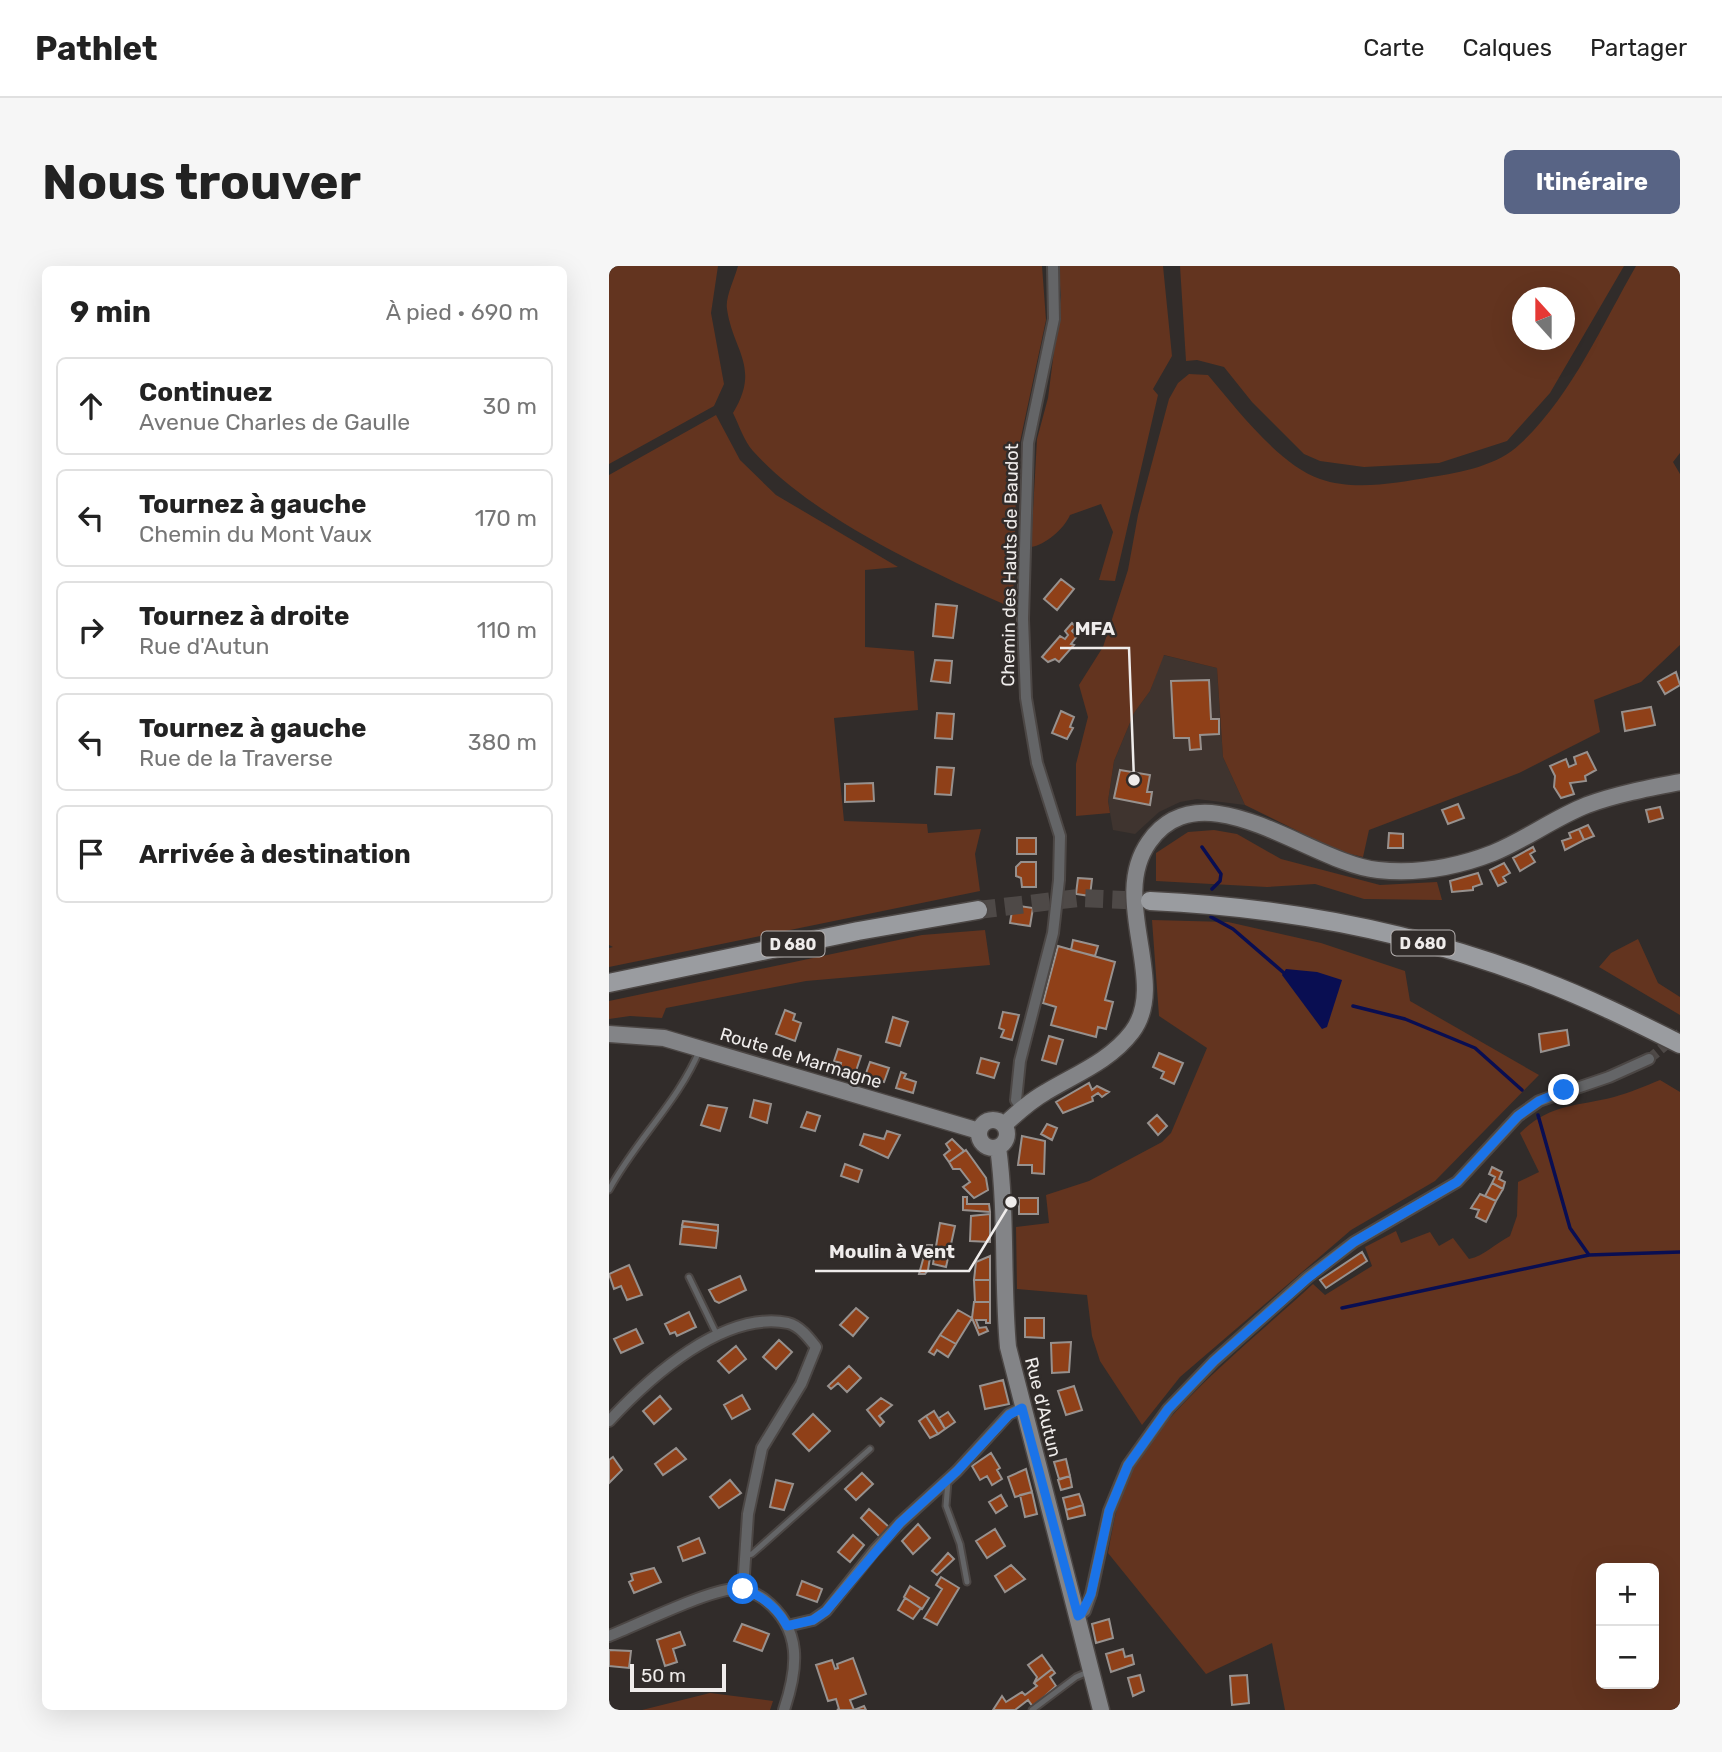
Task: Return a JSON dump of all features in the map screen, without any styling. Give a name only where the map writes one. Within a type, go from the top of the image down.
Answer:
[{"type":"main road","points":[[1004,1125],[1021,1109],[1101,1061],[1134,1030],[1142,1008],[1144,989],[1134,886],[1137,862],[1150,841],[1164,826],[1191,814],[1226,814],[1261,825],[1333,859],[1375,870],[1414,872],[1493,853],[1588,805],[1680,782]]},
{"type":"main road","name":"D 680","points":[[1150,901],[1254,909],[1403,937],[1541,980],[1680,1044]]},
{"type":"main road","name":"D 680","points":[[609,983],[858,930],[978,910]]},
{"type":"main road","name":"Route de Marmagne","points":[[609,1034],[643,1034],[701,1048],[979,1131]]},
{"type":"main road","points":[[997,1120],[1004,1125],[1007,1137],[998,1147],[982,1143],[979,1131],[988,1121],[997,1120]]},
{"type":"main road","name":"Rue d'Autun","points":[[998,1147],[1003,1185],[1003,1290],[1008,1348],[1101,1710]]},
{"type":"street","name":"Chemin des Hauts de Baudot","points":[[1021,1109],[1016,1100],[1020,1061],[1053,933],[1059,880],[1060,836],[1037,762],[1026,698],[1023,619],[1028,443],[1054,319],[1053,266]]},
{"type":"street","points":[[1078,1616],[1085,1611],[1091,1594],[1109,1511],[1128,1465],[1168,1409],[1214,1361],[1308,1278],[1354,1242],[1457,1182],[1518,1116],[1539,1101],[1609,1077],[1649,1059]]},
{"type":"street","points":[[609,1420],[644,1383],[673,1361],[718,1337],[757,1324],[787,1323],[807,1336],[816,1347],[801,1384],[762,1448],[748,1514],[743,1589]]},
{"type":"street","points":[[787,1626],[813,1620],[826,1611],[874,1551],[1009,1415],[1022,1408]]},
{"type":"street","points":[[609,1636],[710,1596],[743,1589],[755,1593],[779,1611],[787,1626],[796,1663],[784,1710]]},
{"type":"lane","points":[[609,1190],[626,1158],[691,1072],[701,1048]]},
{"type":"lane","points":[[689,1277],[718,1337]]},
{"type":"lane","points":[[745,1556],[752,1554],[870,1449]]},
{"type":"lane","points":[[948,1479],[946,1506],[960,1544],[967,1582]]},
{"type":"lane","points":[[1032,1710],[1076,1677],[1091,1671]]},
{"type":"shaded area","points":[[609,266],[718,266],[711,313],[724,384],[714,406],[609,464]]},
{"type":"shaded area","points":[[738,266],[1042,266],[1046,320],[1017,456],[1013,608],[910,560],[840,521],[778,476],[753,451],[733,413],[745,383],[743,359],[727,309]]},
{"type":"shaded area","points":[[1058,266],[1163,266],[1172,356],[1153,389],[1158,395],[1115,581],[1099,580],[1113,532],[1101,504],[1070,515],[1054,536],[1031,547],[1037,439],[1048,398],[1061,296]]},
{"type":"shaded area","points":[[1180,266],[1624,266],[1550,393],[1507,441],[1439,463],[1364,467],[1320,461],[1304,454],[1252,402],[1224,367],[1197,360],[1186,361]]},
{"type":"shaded area","points":[[1636,266],[1680,266],[1680,453],[1673,462],[1680,474],[1680,645],[1641,682],[1594,700],[1600,732],[1519,773],[1369,830],[1363,857],[1338,851],[1245,805],[1223,757],[1217,668],[1164,655],[1150,691],[1134,713],[1114,761],[1108,801],[1110,813],[1076,816],[1076,764],[1088,717],[1079,685],[1103,647],[1128,570],[1138,515],[1169,399],[1178,383],[1189,374],[1208,375],[1274,449],[1305,472],[1333,483],[1375,485],[1466,470],[1490,463],[1511,451],[1555,405],[1584,360]]},
{"type":"shaded area","points":[[716,415],[740,460],[776,495],[898,567],[865,570],[865,647],[914,651],[918,710],[834,718],[844,821],[927,824],[928,833],[981,829],[975,854],[980,891],[609,967],[609,948],[613,947],[609,945],[609,475]]},
{"type":"shaded area","points":[[1163,655],[1217,668],[1223,757],[1245,805],[1197,799],[1180,802],[1159,812],[1135,834],[1113,830],[1108,801],[1114,761],[1134,713],[1150,691]]},
{"type":"shaded area","points":[[1214,830],[1237,834],[1281,859],[1380,885],[1437,882],[1442,900],[1364,899],[1315,884],[1267,887],[1156,881],[1156,853],[1188,832]]},
{"type":"shaded area","points":[[1152,920],[1228,922],[1321,943],[1405,971],[1410,1001],[1539,1075],[1435,1181],[1351,1230],[1180,1377],[1142,1425],[1100,1361],[1092,1336],[1087,1295],[1017,1289],[1016,1227],[1049,1223],[1046,1195],[1089,1181],[1162,1142],[1171,1133],[1207,1048],[1159,1016]]},
{"type":"shaded area","points":[[985,930],[990,965],[806,981],[666,1008],[662,1018],[630,1016],[609,1019],[609,1001],[922,935]]},
{"type":"shaded area","points":[[1638,939],[1658,983],[1680,997],[1680,1015],[1599,967],[1611,953]]},
{"type":"shaded area","points":[[1286,969],[1317,972],[1342,980],[1327,1027],[1322,1029],[1282,975]]},
{"type":"shaded area","points":[[1660,1080],[1680,1092],[1680,1710],[1285,1710],[1272,1643],[1206,1674],[1108,1553],[1123,1490],[1147,1446],[1167,1421],[1215,1372],[1313,1284],[1325,1295],[1372,1266],[1365,1247],[1396,1231],[1401,1243],[1430,1232],[1439,1246],[1453,1238],[1469,1259],[1510,1236],[1517,1216],[1518,1182],[1539,1172],[1520,1133],[1531,1123],[1553,1111],[1631,1091]]},
{"type":"shaded area","points":[[710,1693],[773,1701],[770,1710],[642,1710]]},
{"type":"building","points":[[1061,579],[1074,589],[1057,610],[1044,599]]},
{"type":"building","points":[[936,604],[957,606],[953,638],[933,636]]},
{"type":"building","points":[[1072,623],[1076,627],[1072,631],[1077,636],[1071,644],[1074,645],[1059,662],[1055,659],[1048,662],[1042,657],[1060,636],[1065,639],[1068,635],[1065,631]]},
{"type":"building","points":[[935,660],[952,661],[950,683],[931,681]]},
{"type":"building","points":[[1676,672],[1680,685],[1665,694],[1658,682]]},
{"type":"building","points":[[1209,680],[1211,719],[1219,719],[1219,734],[1200,735],[1201,749],[1190,750],[1189,738],[1174,738],[1171,681]]},
{"type":"building","points":[[1651,707],[1655,725],[1625,731],[1622,712]]},
{"type":"building","points":[[1061,711],[1074,717],[1070,727],[1073,728],[1067,739],[1052,733]]},
{"type":"building","points":[[937,713],[954,714],[952,739],[935,738]]},
{"type":"building","points":[[1587,752],[1596,770],[1585,776],[1586,781],[1570,783],[1574,794],[1561,798],[1554,787],[1555,776],[1550,766],[1566,759],[1569,767],[1576,764],[1574,757]]},
{"type":"building","points":[[937,767],[954,768],[951,795],[935,794]]},
{"type":"building","points":[[1120,770],[1150,775],[1147,792],[1152,792],[1150,805],[1114,798]]},
{"type":"building","points":[[873,783],[874,801],[845,802],[845,784]]},
{"type":"building","points":[[1458,804],[1464,818],[1448,824],[1442,810]]},
{"type":"building","points":[[1660,807],[1663,818],[1649,822],[1646,810]]},
{"type":"building","points":[[1588,825],[1594,836],[1584,840],[1579,829]]},
{"type":"building","points":[[1579,829],[1584,840],[1565,850],[1562,841],[1571,838],[1569,833]]},
{"type":"building","points":[[1389,833],[1403,834],[1403,848],[1388,848]]},
{"type":"building","points":[[1017,838],[1036,838],[1036,854],[1017,854]]},
{"type":"building","points":[[1533,847],[1535,851],[1530,854],[1535,862],[1520,871],[1513,858]]},
{"type":"building","points":[[1021,862],[1036,862],[1036,887],[1022,887],[1021,878],[1016,876],[1016,867]]},
{"type":"building","points":[[1504,863],[1510,873],[1503,877],[1506,882],[1498,886],[1490,870]]},
{"type":"building","points":[[1478,873],[1482,884],[1473,887],[1473,890],[1452,892],[1450,881]]},
{"type":"building","points":[[1078,878],[1092,879],[1090,896],[1076,894]]},
{"type":"building","points":[[1013,905],[1033,908],[1030,926],[1010,923]]},
{"type":"building","points":[[1073,940],[1098,946],[1095,956],[1071,950]]},
{"type":"building","points":[[1058,946],[1115,962],[1105,1000],[1113,1002],[1106,1029],[1098,1027],[1096,1037],[1051,1025],[1056,1007],[1043,1003]]},
{"type":"building","points":[[785,1010],[795,1014],[793,1020],[801,1023],[795,1041],[776,1034]]},
{"type":"building","points":[[1003,1012],[1019,1015],[1012,1040],[1001,1037],[1004,1030],[999,1028]]},
{"type":"building","points":[[893,1017],[908,1022],[900,1046],[886,1042]]},
{"type":"building","points":[[1567,1030],[1569,1045],[1541,1052],[1539,1034]]},
{"type":"building","points":[[1049,1036],[1063,1040],[1056,1064],[1042,1060]]},
{"type":"building","points":[[838,1049],[861,1056],[855,1074],[840,1068],[841,1063],[834,1061]]},
{"type":"building","points":[[1159,1053],[1183,1063],[1174,1084],[1161,1078],[1164,1072],[1153,1067]]},
{"type":"building","points":[[981,1058],[999,1063],[994,1078],[977,1073]]},
{"type":"building","points":[[870,1062],[889,1068],[884,1082],[865,1076]]},
{"type":"building","points":[[901,1072],[906,1074],[904,1078],[916,1082],[913,1093],[896,1088]]},
{"type":"building","points":[[1089,1083],[1092,1090],[1097,1086],[1109,1092],[1102,1097],[1098,1093],[1092,1097],[1093,1101],[1063,1113],[1056,1102]]},
{"type":"building","points":[[754,1100],[771,1104],[767,1123],[750,1117]]},
{"type":"building","points":[[708,1105],[727,1108],[720,1131],[701,1125]]},
{"type":"building","points":[[807,1112],[820,1116],[815,1131],[801,1127]]},
{"type":"building","points":[[1157,1115],[1167,1126],[1158,1135],[1148,1123]]},
{"type":"building","points":[[1047,1124],[1057,1128],[1052,1140],[1041,1134]]},
{"type":"building","points":[[887,1131],[900,1135],[888,1158],[860,1145],[864,1134],[884,1139]]},
{"type":"building","points":[[1022,1136],[1045,1141],[1044,1174],[1032,1173],[1032,1165],[1018,1165]]},
{"type":"building","points":[[952,1139],[964,1151],[949,1162],[944,1155],[950,1150],[946,1144]]},
{"type":"building","points":[[966,1150],[986,1178],[988,1190],[974,1198],[963,1187],[970,1182],[960,1169],[953,1169],[949,1162]]},
{"type":"building","points":[[845,1164],[862,1170],[858,1182],[841,1176]]},
{"type":"building","points":[[1492,1167],[1502,1172],[1499,1179],[1505,1182],[1503,1189],[1492,1183],[1495,1177],[1489,1174]]},
{"type":"building","points":[[1492,1183],[1503,1189],[1496,1201],[1485,1196]]},
{"type":"building","points":[[1480,1194],[1496,1201],[1486,1222],[1476,1217],[1479,1210],[1471,1208]]},
{"type":"building","points":[[963,1197],[967,1197],[967,1204],[989,1204],[990,1212],[963,1210]]},
{"type":"building","points":[[1019,1198],[1038,1198],[1038,1214],[1019,1214]]},
{"type":"building","points":[[990,1214],[990,1242],[970,1241],[971,1216]]},
{"type":"building","points":[[683,1221],[718,1225],[718,1231],[682,1226]]},
{"type":"building","points":[[940,1223],[955,1226],[946,1267],[933,1264]]},
{"type":"building","points":[[682,1226],[718,1231],[716,1248],[680,1244]]},
{"type":"building","points":[[927,1245],[932,1245],[928,1270],[925,1274],[919,1274]]},
{"type":"building","points":[[1362,1252],[1367,1261],[1326,1288],[1320,1280]]},
{"type":"building","points":[[990,1256],[990,1280],[974,1280],[976,1262]]},
{"type":"building","points":[[629,1265],[642,1295],[627,1300],[621,1286],[614,1289],[609,1274]]},
{"type":"building","points":[[740,1276],[746,1290],[719,1303],[715,1301],[709,1290]]},
{"type":"building","points":[[974,1280],[990,1280],[990,1302],[975,1302]]},
{"type":"building","points":[[974,1302],[990,1302],[990,1323],[976,1320],[979,1328],[986,1327],[988,1331],[979,1335],[972,1318]]},
{"type":"building","points":[[856,1308],[868,1318],[853,1336],[840,1325]]},
{"type":"building","points":[[958,1310],[972,1318],[956,1344],[940,1335]]},
{"type":"building","points":[[689,1312],[696,1327],[677,1336],[675,1332],[670,1334],[665,1324]]},
{"type":"building","points":[[1025,1318],[1044,1318],[1044,1338],[1025,1337]]},
{"type":"building","points":[[636,1329],[643,1343],[621,1353],[614,1339]]},
{"type":"building","points":[[940,1335],[956,1344],[948,1357],[937,1350],[934,1355],[929,1352]]},
{"type":"building","points":[[779,1340],[792,1352],[776,1369],[763,1357]]},
{"type":"building","points":[[1071,1342],[1069,1372],[1052,1373],[1051,1343]]},
{"type":"building","points":[[736,1346],[746,1359],[729,1373],[718,1361]]},
{"type":"building","points":[[849,1366],[861,1378],[847,1392],[838,1383],[831,1389],[828,1386]]},
{"type":"building","points":[[1003,1380],[1009,1404],[985,1409],[980,1386]]},
{"type":"building","points":[[1074,1386],[1082,1410],[1066,1415],[1058,1391]]},
{"type":"building","points":[[742,1395],[750,1409],[732,1419],[724,1405]]},
{"type":"building","points":[[660,1396],[671,1409],[654,1424],[643,1411]]},
{"type":"building","points":[[881,1398],[892,1405],[879,1416],[884,1422],[880,1426],[867,1410]]},
{"type":"building","points":[[934,1411],[945,1429],[938,1434],[926,1416]]},
{"type":"building","points":[[948,1412],[955,1422],[945,1429],[939,1418]]},
{"type":"building","points":[[813,1414],[830,1431],[809,1451],[793,1434]]},
{"type":"building","points":[[926,1416],[938,1434],[930,1438],[919,1421]]},
{"type":"building","points":[[676,1448],[686,1459],[663,1475],[655,1464]]},
{"type":"building","points":[[991,1453],[1000,1468],[997,1470],[1002,1479],[992,1485],[987,1476],[980,1480],[972,1466]]},
{"type":"building","points":[[613,1457],[622,1470],[609,1483],[609,1460]]},
{"type":"building","points":[[1066,1459],[1070,1476],[1059,1479],[1054,1462]]},
{"type":"building","points":[[1026,1469],[1032,1492],[1015,1497],[1008,1477]]},
{"type":"building","points":[[862,1473],[873,1484],[856,1500],[845,1489]]},
{"type":"building","points":[[1070,1476],[1072,1487],[1061,1490],[1058,1480]]},
{"type":"building","points":[[730,1480],[741,1493],[719,1508],[710,1497]]},
{"type":"building","points":[[776,1480],[793,1484],[784,1510],[770,1507]]},
{"type":"building","points":[[1032,1492],[1037,1514],[1025,1517],[1020,1495]]},
{"type":"building","points":[[1079,1494],[1083,1505],[1066,1510],[1063,1498]]},
{"type":"building","points":[[1001,1495],[1007,1506],[996,1513],[989,1502]]},
{"type":"building","points":[[1083,1505],[1085,1515],[1068,1519],[1066,1510]]},
{"type":"building","points":[[869,1509],[889,1527],[880,1537],[861,1518]]},
{"type":"building","points":[[918,1524],[930,1538],[913,1554],[902,1541]]},
{"type":"building","points":[[995,1529],[1005,1546],[987,1558],[976,1541]]},
{"type":"building","points":[[853,1535],[864,1545],[850,1562],[838,1552]]},
{"type":"building","points":[[699,1538],[705,1553],[683,1561],[678,1547]]},
{"type":"building","points":[[948,1553],[954,1559],[937,1575],[932,1571]]},
{"type":"building","points":[[1011,1565],[1025,1579],[1005,1592],[995,1576]]},
{"type":"building","points":[[654,1568],[661,1582],[634,1593],[629,1582],[633,1580],[631,1574]]},
{"type":"building","points":[[941,1577],[959,1588],[937,1625],[924,1618],[942,1589],[936,1585]]},
{"type":"building","points":[[802,1581],[822,1589],[817,1602],[797,1595]]},
{"type":"building","points":[[910,1586],[929,1598],[922,1609],[904,1597]]},
{"type":"building","points":[[905,1598],[921,1608],[913,1619],[898,1610]]},
{"type":"building","points":[[1109,1619],[1113,1638],[1096,1643],[1092,1624]]},
{"type":"building","points":[[742,1624],[769,1634],[762,1651],[734,1641]]},
{"type":"building","points":[[680,1632],[685,1645],[673,1649],[677,1662],[665,1666],[657,1640]]},
{"type":"building","points":[[1123,1649],[1125,1657],[1132,1655],[1134,1664],[1111,1672],[1106,1654]]},
{"type":"building","points":[[609,1650],[631,1651],[629,1668],[609,1666]]},
{"type":"building","points":[[1042,1655],[1052,1669],[1034,1683],[1037,1677],[1028,1665]]},
{"type":"building","points":[[853,1658],[866,1694],[850,1700],[854,1710],[837,1710],[836,1699],[828,1701],[816,1665],[832,1660],[835,1669],[838,1668],[837,1664]]},
{"type":"building","points":[[1052,1669],[1055,1673],[1050,1677],[1056,1686],[1033,1707],[1028,1700],[1015,1710],[993,1710],[1002,1696],[1006,1702],[1022,1692],[1025,1695],[1037,1686],[1034,1683]]},
{"type":"building","points":[[1140,1675],[1144,1691],[1133,1696],[1128,1678]]},
{"type":"building","points":[[1247,1675],[1249,1703],[1232,1705],[1230,1676]]},
{"type":"waterway","points":[[1202,847],[1221,874],[1220,881],[1212,889]]},
{"type":"waterway","points":[[1211,917],[1233,929],[1284,973]]},
{"type":"waterway","points":[[1353,1006],[1405,1019],[1475,1048],[1522,1090]]},
{"type":"waterway","points":[[1538,1115],[1570,1228],[1589,1255]]},
{"type":"waterway","points":[[1342,1308],[1589,1255],[1680,1252]]},
{"type":"tunnel","points":[[978,910],[1078,898],[1150,901]]},
{"type":"tunnel","points":[[1649,1059],[1680,1033]]},
{"type":"place","name":"MFA","points":[[1134,780]]},
{"type":"place","name":"Moulin à Vent","points":[[1011,1202]]},
{"type":"route","points":[[743,1589],[755,1593],[779,1611],[787,1626],[817,1618],[826,1611],[900,1523],[957,1471],[1004,1419],[1014,1410],[1022,1408],[1078,1616],[1085,1611],[1091,1594],[1109,1511],[1128,1465],[1168,1409],[1214,1361],[1308,1278],[1354,1242],[1457,1182],[1489,1151],[1518,1116],[1539,1101],[1564,1090]]}]
